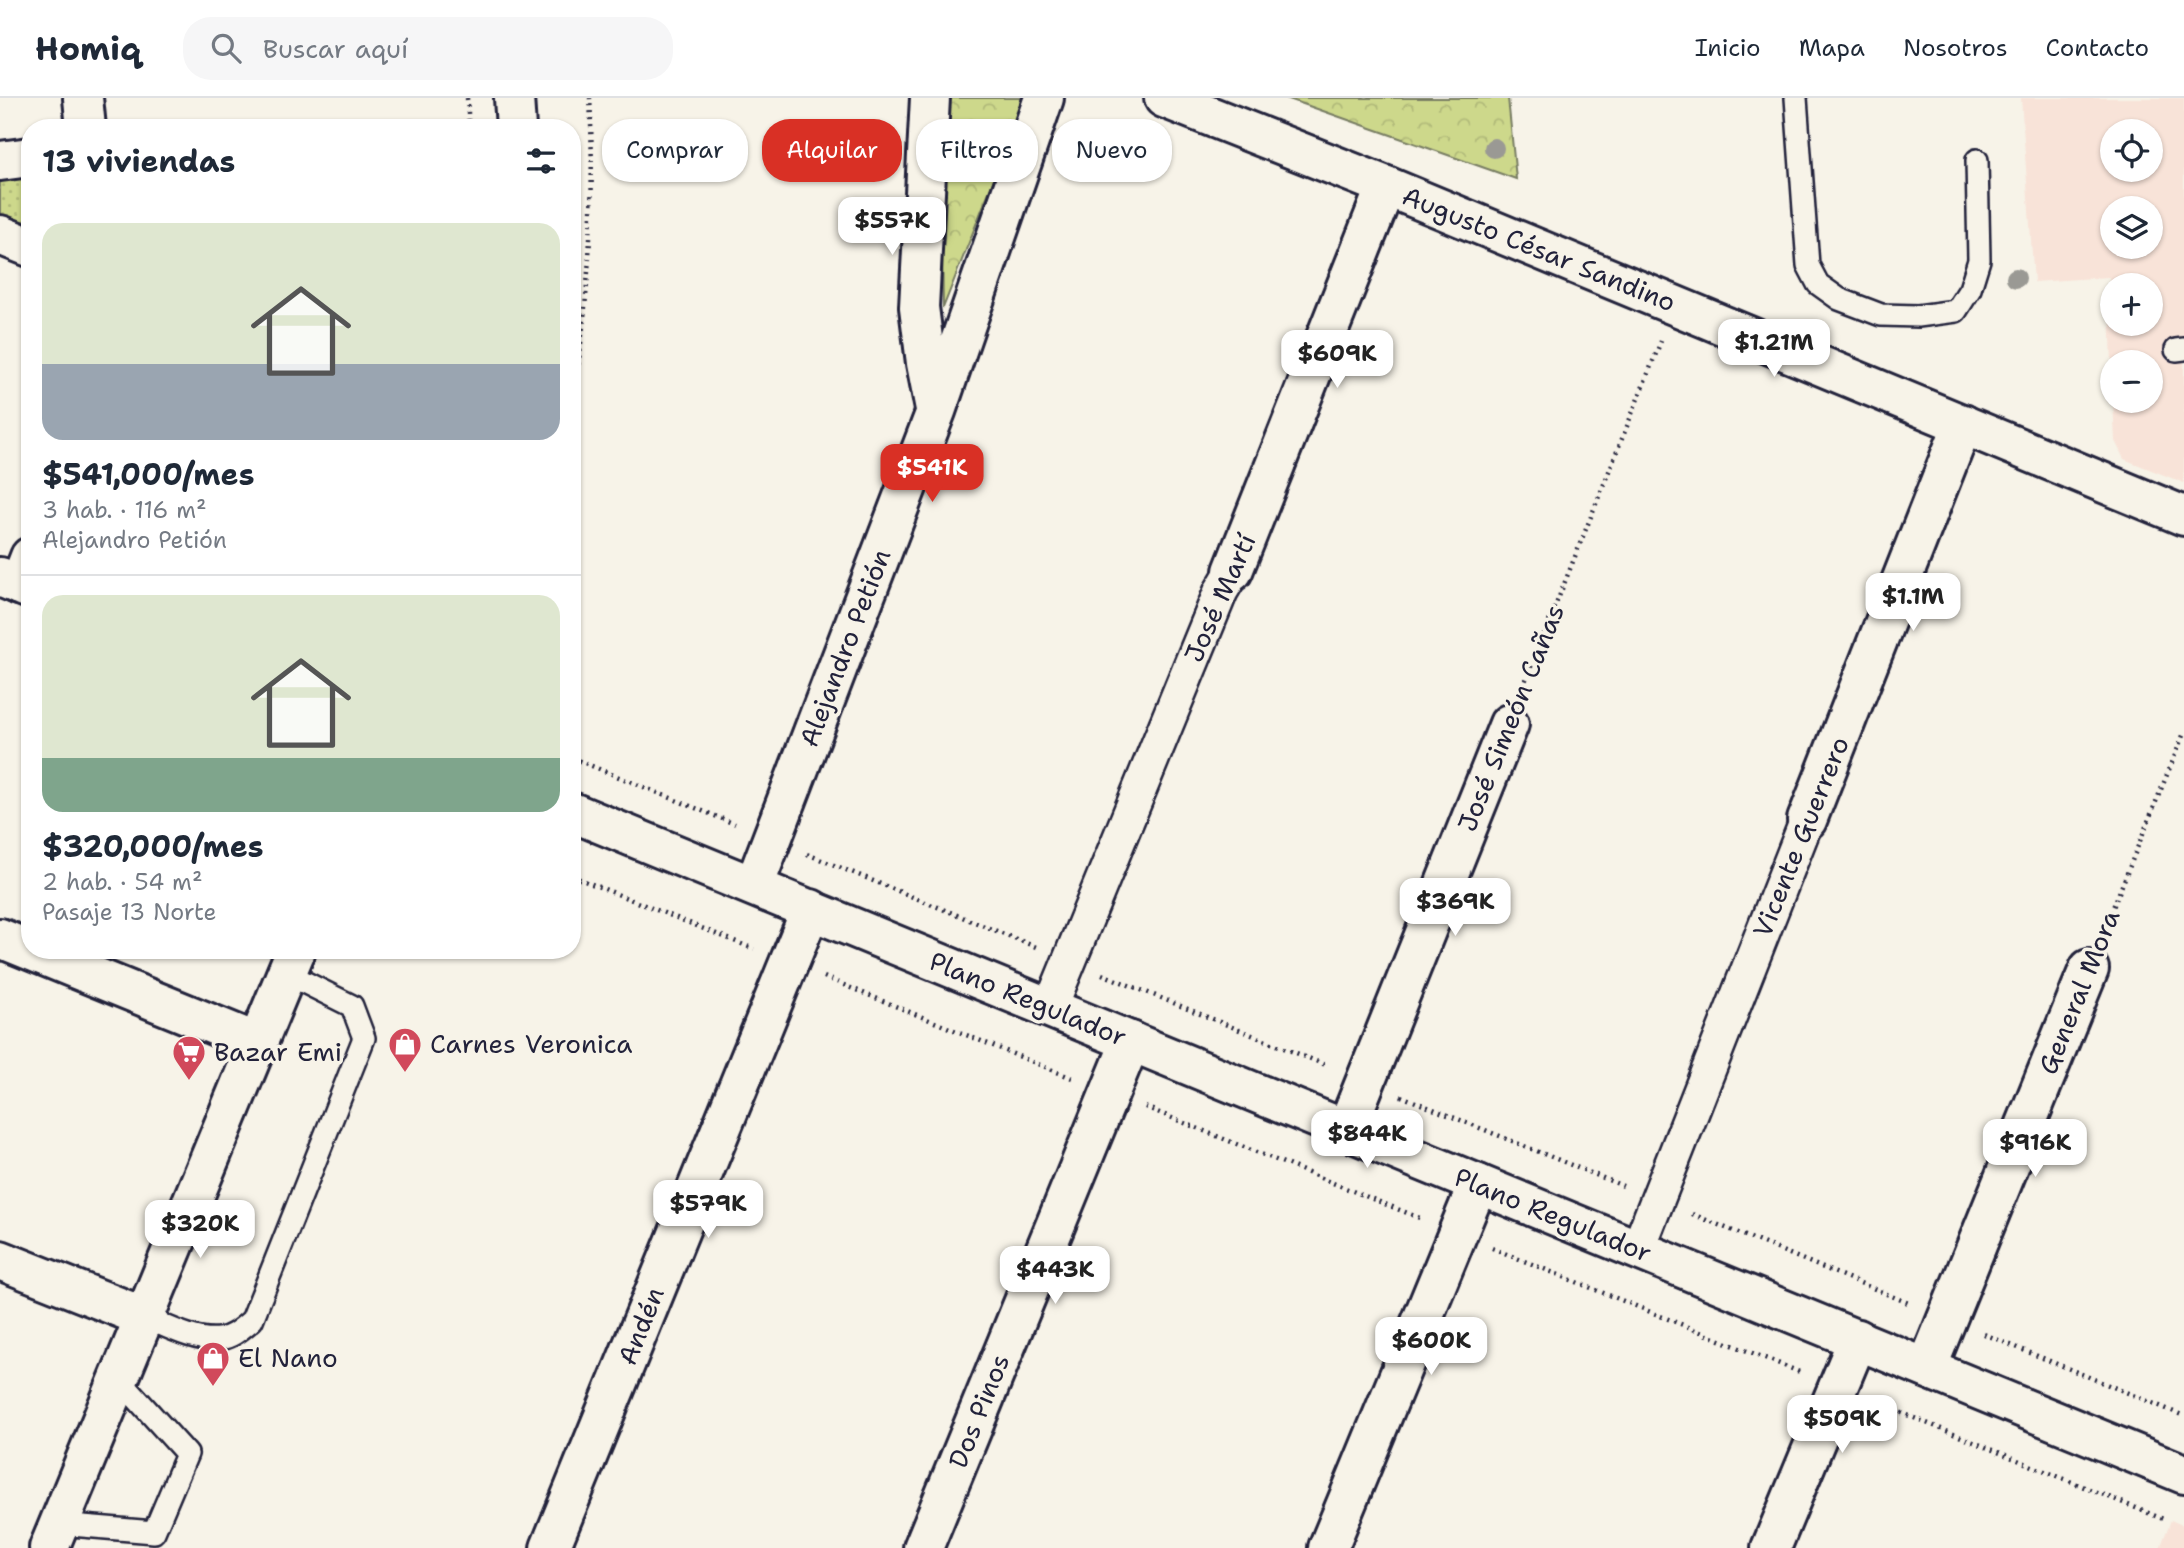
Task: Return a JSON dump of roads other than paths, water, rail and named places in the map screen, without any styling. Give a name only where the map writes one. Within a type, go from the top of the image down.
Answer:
[{"type":"street","points":[[83,98],[85,119]]},
{"type":"street","points":[[514,98],[515,119]]},
{"type":"street","points":[[930,98],[919,307],[926,363],[936,411]]},
{"type":"street","name":"Alejandro Petión","points":[[754,886],[936,411],[1044,98]]},
{"type":"street","name":"Augusto César Sandino","points":[[1164,98],[1386,186],[2184,516]]},
{"type":"street","points":[[0,161],[21,158]]},
{"type":"street","name":"José Martí","points":[[1050,1008],[1220,591],[1233,571],[1386,186]]},
{"type":"street","points":[[0,234],[21,243]]},
{"type":"street","name":"Vicente Guerrero","points":[[1638,1249],[1964,424]]},
{"type":"street","name":"José Simeón Cañas","points":[[1346,1129],[1508,724]]},
{"type":"street","name":"Plano Regulador","points":[[581,816],[2184,1474]]},
{"type":"street","name":"Andén","points":[[550,1548],[811,909]]},
{"type":"street","points":[[0,938],[21,947]]},
{"type":"street","points":[[52,959],[258,1043]]},
{"type":"street","points":[[54,1536],[291,962]]},
{"type":"street","name":"General Mora","points":[[1927,1368],[2089,969]]},
{"type":"street","name":"Dos Pinos","points":[[923,1548],[1131,1041]]},
{"type":"street","points":[[1328,1548],[1478,1184]]},
{"type":"street","points":[[0,1260],[144,1317]]},
{"type":"street","points":[[1771,1548],[1858,1339]]},
{"type":"lane","points":[[1796,98],[1808,265],[1818,284],[1839,299],[1881,315],[1918,316],[1956,311],[1970,289],[1979,260],[1977,160]]},
{"type":"lane","points":[[144,1317],[196,1337],[219,1339],[235,1333],[252,1320],[364,1038],[352,1006],[291,962]]},
{"type":"lane","points":[[54,1536],[154,1532],[187,1454],[119,1379]]},
{"type":"place","name":"Carnes Veronica","points":[[405,1074]]},
{"type":"place","name":"Bazar Emi","points":[[189,1082]]},
{"type":"place","name":"El Nano","points":[[213,1388]]}]
